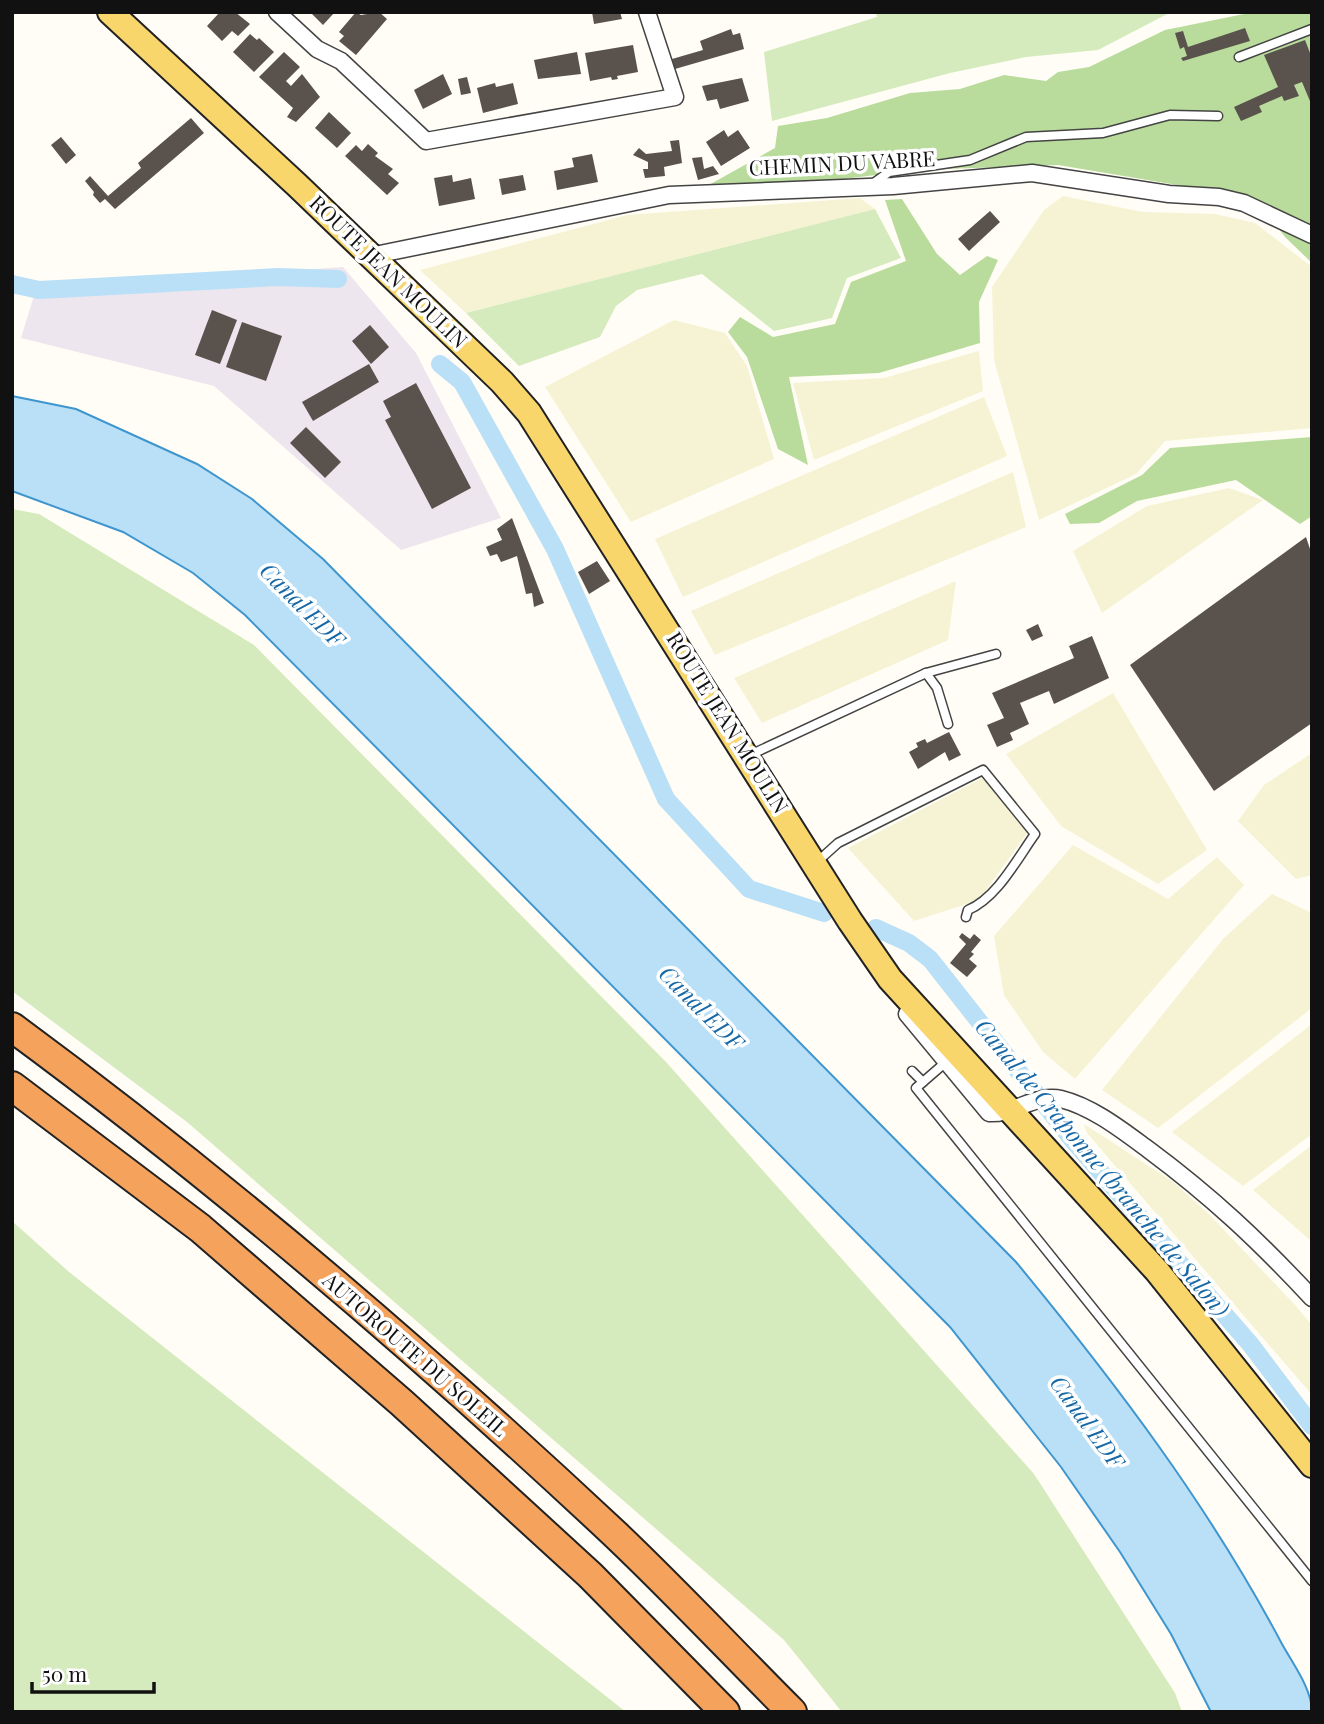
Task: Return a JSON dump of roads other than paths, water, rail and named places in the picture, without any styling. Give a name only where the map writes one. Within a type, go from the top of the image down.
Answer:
[{"type":"highway","name":"AUTOROUTE DU SOLEIL","points":[[12,1027],[213,1182],[422,1357],[618,1537],[792,1712]]},
{"type":"highway","points":[[12,1086],[200,1228],[402,1403],[590,1575],[725,1712]]},
{"type":"main road","name":"ROUTE JEAN MOULIN","points":[[110,12],[502,382],[529,413],[890,979],[1021,1106],[1312,1465]]},
{"type":"street","points":[[277,12],[317,49],[341,61],[426,141],[675,97],[647,12]]},
{"type":"street","name":"CHEMIN DU VABRE","points":[[370,256],[669,195],[868,187],[1032,173],[1169,194],[1219,197],[1244,204],[1312,235]]},
{"type":"street","points":[[871,951],[895,999],[989,1113],[999,1114],[1051,1098],[1084,1108],[1122,1130],[1206,1193],[1240,1223],[1312,1298]]},
{"type":"lane","points":[[1239,57],[1312,29]]},
{"type":"lane","points":[[868,187],[889,172],[970,160],[1026,137],[1103,133],[1170,115],[1219,116]]},
{"type":"lane","points":[[747,756],[926,673],[996,654]]},
{"type":"lane","points":[[926,673],[937,688],[948,724]]},
{"type":"lane","points":[[815,864],[838,843],[983,770],[1035,834],[1000,882],[978,905],[968,910],[966,917]]},
{"type":"lane","points":[[946,1062],[915,1088],[1312,1581]]},
{"type":"lane","points":[[912,1071],[923,1082]]},
{"type":"water","name":"Canal EDF","points":[[12,396],[76,409],[197,464],[252,499],[323,559],[1016,1262],[1124,1399],[1192,1494],[1254,1593],[1301,1677],[1309,1694],[1312,1712],[1211,1712],[1171,1634],[1120,1552],[1061,1467],[950,1327],[245,615],[193,573],[123,532],[12,491]]},
{"type":"waterway","name":"Canal de Craponne (branche de Salon)","points":[[12,284],[39,290],[278,277],[338,279]]},
{"type":"waterway","name":"Canal de Craponne (branche de Salon)","points":[[440,364],[462,382],[555,549],[666,799],[749,889],[824,913]]},
{"type":"waterway","name":"Canal de Craponne (branche de Salon)","points":[[876,928],[909,943],[930,959],[1071,1138],[1251,1345],[1312,1426]]}]
